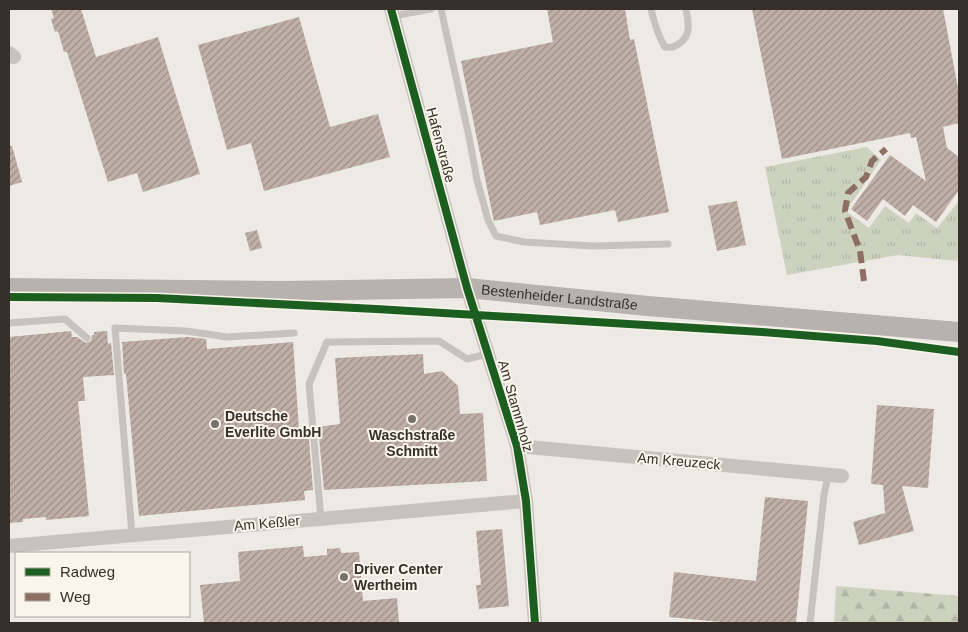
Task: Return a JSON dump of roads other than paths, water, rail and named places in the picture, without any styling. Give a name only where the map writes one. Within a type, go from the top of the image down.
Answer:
[{"type":"main road","name":"Bestenheider Landstraße","points":[[9,288],[284,291],[467,288],[658,307],[959,332]]},
{"type":"street","name":"Hafenstraße","points":[[392,12],[467,288]]},
{"type":"street","name":"Am Stammholz","points":[[467,288],[516,446],[526,501],[534,623]]},
{"type":"street","name":"Am Kreuzeck","points":[[516,446],[835,476]]},
{"type":"street","name":"Am Keßler","points":[[9,546],[526,501]]},
{"type":"lane","points":[[392,12],[431,9]]},
{"type":"lane","points":[[441,9],[477,180],[488,220],[496,236],[524,242],[593,246],[668,244]]},
{"type":"lane","points":[[651,9],[662,42],[665,47],[672,48],[687,37],[689,26],[686,9]]},
{"type":"lane","points":[[9,323],[65,319],[87,338]]},
{"type":"lane","points":[[132,535],[115,328],[186,331],[227,337],[294,333]]},
{"type":"lane","points":[[321,519],[309,384],[328,342],[439,341],[467,359],[487,354]]},
{"type":"lane","points":[[810,623],[824,495],[835,476]]},
{"type":"place","name":"Waschstraße Schmitt","points":[[412,419]]},
{"type":"place","name":"Deutsche Everlite GmbH","points":[[215,424]]},
{"type":"place","name":"Driver Center Wertheim","points":[[344,577]]}]
